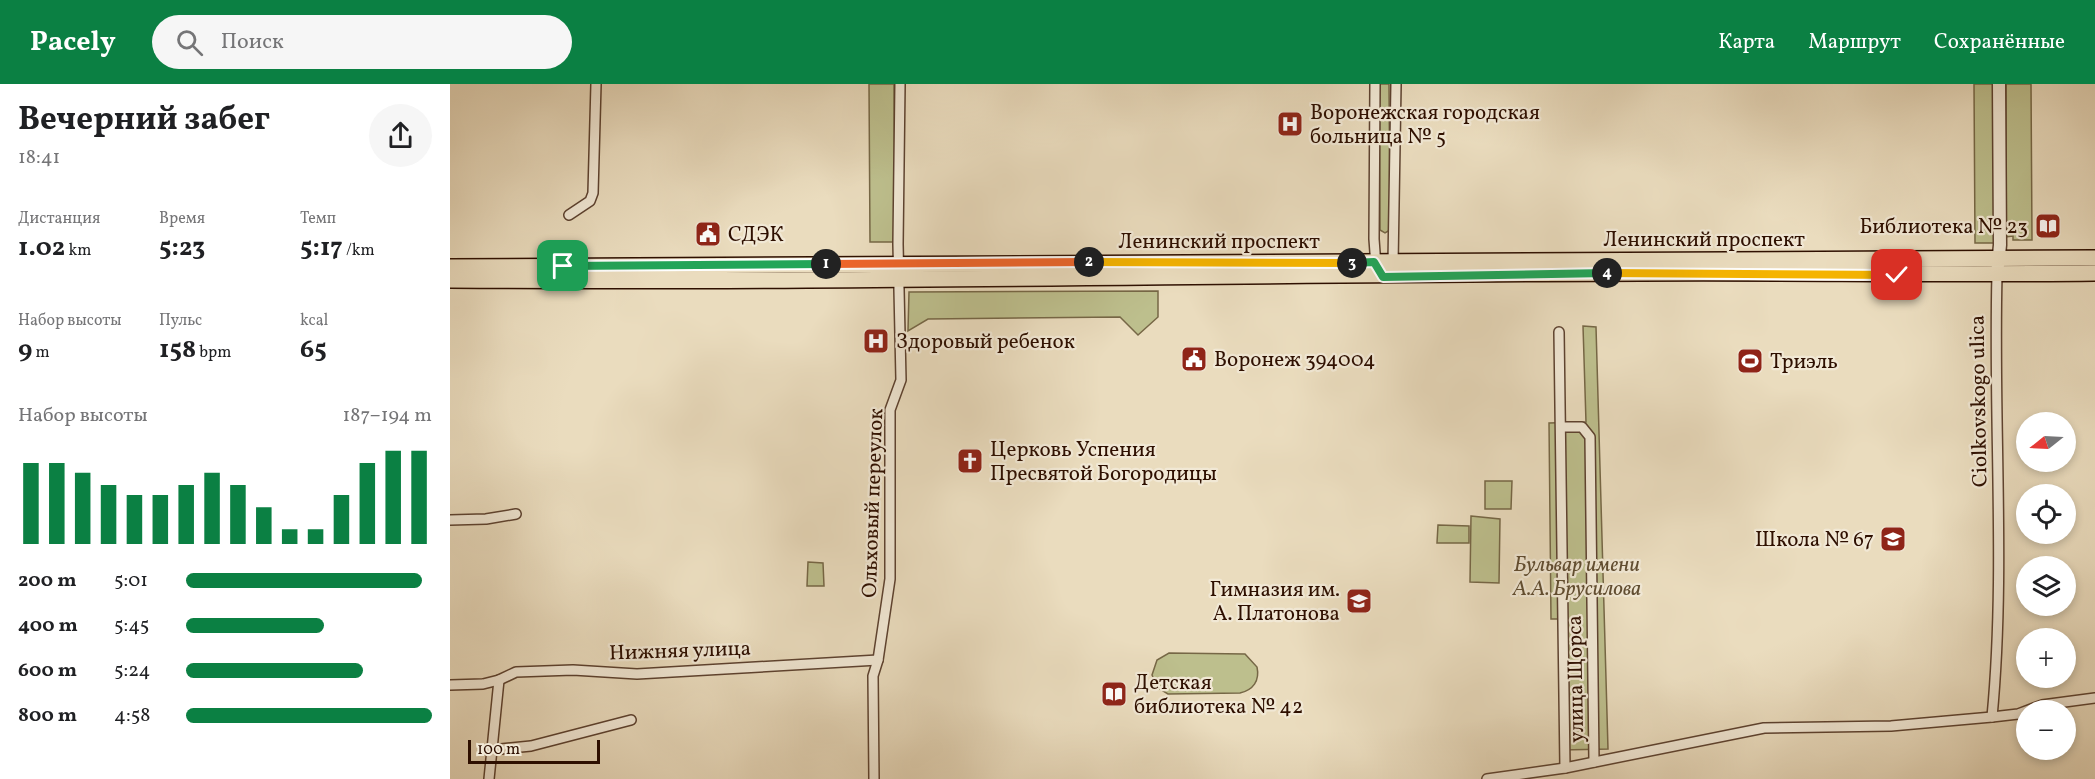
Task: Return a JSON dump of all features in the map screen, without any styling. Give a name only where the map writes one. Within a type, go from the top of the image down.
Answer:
[{"type":"main road","name":"Ленинский проспект","points":[[450,280],[1374,262],[2095,258]]},
{"type":"main road","name":"Ленинский проспект","points":[[450,267],[1383,277],[1643,273],[1997,275],[2095,273]]},
{"type":"street","points":[[569,215],[590,201],[593,193],[596,84]]},
{"type":"street","name":"Ольховый переулок","points":[[874,779],[873,676],[878,660],[890,579],[890,410],[901,380],[900,84]]},
{"type":"street","points":[[1375,84],[1374,262],[1383,277],[1395,262],[1396,84]]},
{"type":"street","name":"Ciolkovskogo ulica","points":[[1992,717],[1997,669],[1998,592],[1999,84]]},
{"type":"street","points":[[1559,332],[1565,768]]},
{"type":"street","name":"улица Щорса","points":[[1562,427],[1582,427],[1590,437],[1594,762]]},
{"type":"street","points":[[450,520],[486,519],[516,514]]},
{"type":"street","name":"Нижняя улица","points":[[450,685],[499,680],[516,672],[573,670],[638,674],[878,660]]},
{"type":"street","points":[[489,779],[499,680]]},
{"type":"street","points":[[1487,779],[1565,768],[1764,728],[1891,726],[1992,717],[2018,714],[2042,705],[2095,698]]},
{"type":"street","points":[[491,750],[531,746],[631,720]]},
{"type":"green space","points":[[869,84],[894,84],[895,242],[870,242]]},
{"type":"green space","points":[[1379,84],[1389,84],[1390,230],[1385,233],[1380,230]]},
{"type":"green space","points":[[1974,84],[1994,84],[1995,243],[1975,243]]},
{"type":"green space","points":[[2006,84],[2031,84],[2032,240],[2013,240],[2013,236],[2006,237]]},
{"type":"green space","points":[[1158,291],[1158,317],[1138,335],[1120,317],[928,319],[908,331],[909,292]]},
{"type":"green space","name":"Бульвар имени А.А. Брусилова","points":[[1583,326],[1596,327],[1608,749],[1562,750],[1561,619],[1551,619],[1549,423],[1586,422]]},
{"type":"green space","points":[[1485,481],[1512,481],[1511,509],[1485,509]]},
{"type":"green space","points":[[1471,516],[1500,519],[1499,583],[1470,582]]},
{"type":"green space","points":[[1438,525],[1469,526],[1469,543],[1437,543]]},
{"type":"green space","points":[[808,562],[823,563],[824,586],[807,586]]},
{"type":"green space","points":[[1169,653],[1245,654],[1257,667],[1256,681],[1249,690],[1240,693],[1168,694],[1158,688],[1152,675],[1157,660]]},
{"type":"place","name":"Воронежская городская больница № 5","points":[[1290,124]]},
{"type":"place","name":"Библиотека № 23","points":[[2048,226]]},
{"type":"place","name":"СДЭК","points":[[708,234]]},
{"type":"place","name":"Здоровый ребенок","points":[[876,341]]},
{"type":"place","name":"Воронеж 394004","points":[[1194,359]]},
{"type":"place","name":"Триэль","points":[[1750,361]]},
{"type":"place","name":"Церковь Успения Пресвятой Богородицы","points":[[970,461]]},
{"type":"place","name":"Школа № 67","points":[[1893,539]]},
{"type":"place","name":"Гимназия им. А. Платонова","points":[[1359,601]]},
{"type":"place","name":"Детская библиотека № 42","points":[[1114,694]]},
{"type":"route","points":[[563,266],[1374,262],[1383,277],[1643,273],[1897,275]]}]
